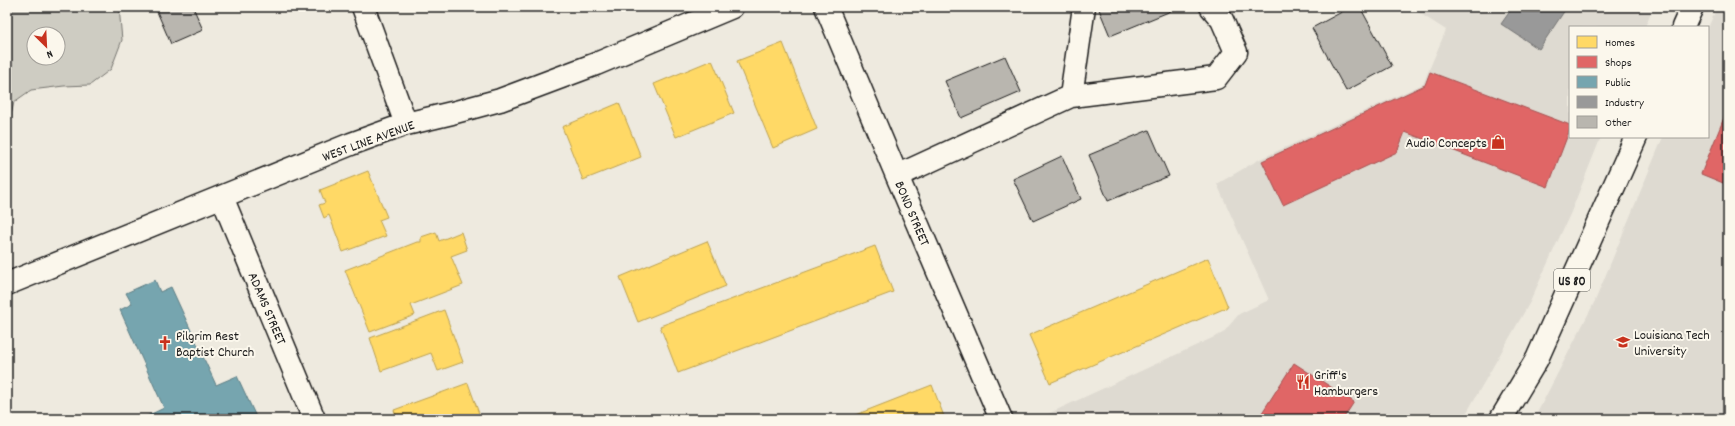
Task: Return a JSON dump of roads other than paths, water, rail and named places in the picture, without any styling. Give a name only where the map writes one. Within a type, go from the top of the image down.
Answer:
[{"type":"street","points":[[363,7],[406,124]]},
{"type":"street","name":"WEST LINE AVENUE","points":[[7,284],[351,144],[406,124],[500,100],[596,64],[732,7]]},
{"type":"street","name":"BOND STREET","points":[[826,7],[1001,419]]},
{"type":"street","points":[[1071,96],[1084,7]]},
{"type":"street","points":[[897,176],[1071,96],[1216,78],[1236,52],[1222,20],[1211,7]]},
{"type":"street","points":[[1683,26],[1692,7]]},
{"type":"street","name":"US 80","points":[[1501,419],[1537,359],[1636,138]]},
{"type":"street","name":"ADAMS STREET","points":[[222,197],[314,419]]},
{"type":"place","name":"Audio Concepts","points":[[1498,142]]},
{"type":"place","name":"Louisiana Tech University","points":[[1623,342]]},
{"type":"place","name":"Pilgrim Rest Baptist Church","points":[[165,343]]},
{"type":"place","name":"Griff's Hamburgers","points":[[1303,382]]}]
